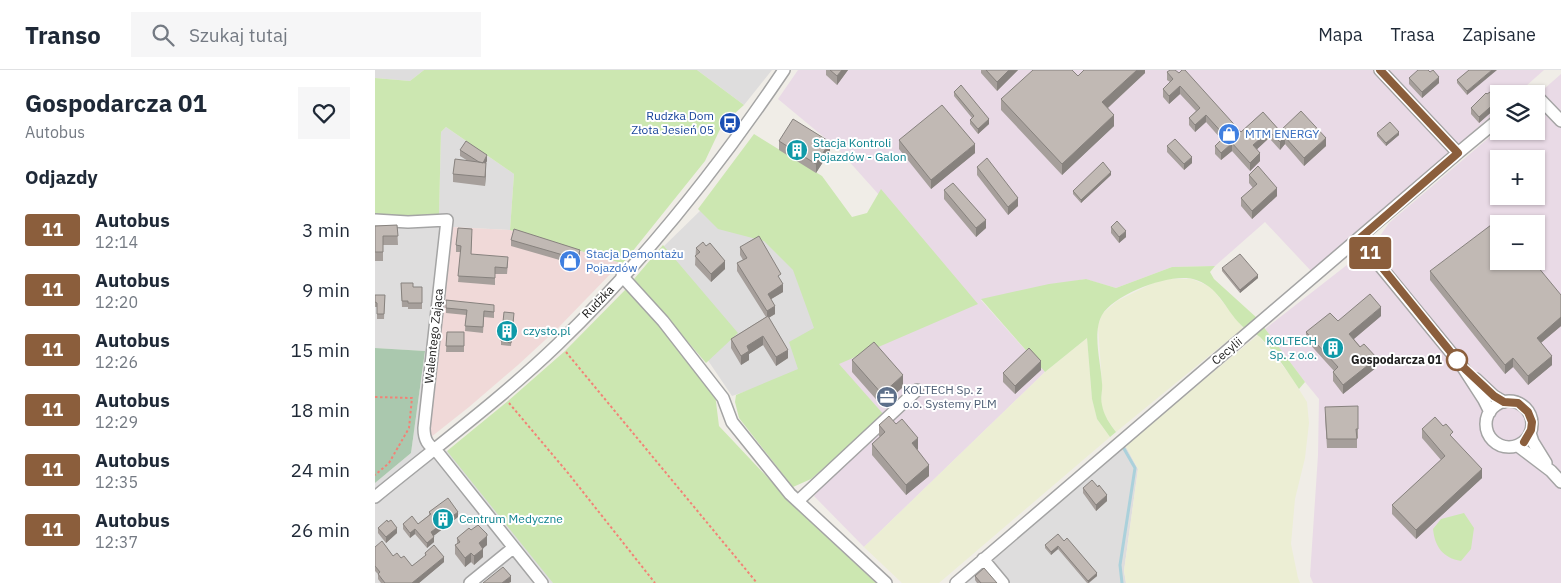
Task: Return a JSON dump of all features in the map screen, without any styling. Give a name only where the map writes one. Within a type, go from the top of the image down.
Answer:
[{"type":"street","name":"Rudzka","points":[[375,497],[502,393],[558,343],[658,236],[722,156],[784,70]]},
{"type":"street","points":[[1380,70],[1458,153]]},
{"type":"street","points":[[1545,105],[1561,122]]},
{"type":"street","name":"Cecylii","points":[[956,583],[1490,126]]},
{"type":"street","name":"Walentego Zająca","points":[[375,220],[409,222],[447,220],[424,428],[426,444],[437,452],[542,583]]},
{"type":"street","points":[[1359,239],[1462,366],[1490,412]]},
{"type":"street","points":[[622,276],[663,321],[723,398],[733,422],[791,494],[886,583]]},
{"type":"street","points":[[1462,366],[1494,396],[1504,402]]},
{"type":"street","points":[[798,501],[917,390]]},
{"type":"street","points":[[1504,402],[1514,402],[1526,410],[1532,422],[1527,439],[1518,446],[1504,447],[1491,439],[1486,426],[1490,412],[1494,407],[1504,402]]},
{"type":"street","points":[[1530,433],[1533,442],[1551,471],[1561,482]]},
{"type":"street","points":[[1518,446],[1551,471]]},
{"type":"street","points":[[470,583],[513,548]]},
{"type":"street","points":[[983,559],[1003,583]]},
{"type":"path","points":[[558,343],[757,583]]},
{"type":"path","points":[[502,393],[655,583]]},
{"type":"path","points":[[375,397],[412,398],[409,428],[389,463],[376,473]]},
{"type":"shaded area","points":[[375,70],[424,70],[410,81],[375,78]]},
{"type":"shaded area","points":[[697,70],[772,70],[744,105]]},
{"type":"shaded area","points":[[798,70],[1544,70],[1527,85],[1490,85],[1490,117],[1312,272],[1265,222],[1215,266],[1172,267],[1116,288],[1085,279],[981,300],[1045,372],[864,547],[814,496],[882,417],[832,362],[975,302],[837,148],[778,99]]},
{"type":"shaded area","points":[[1561,74],[1561,583],[1313,583],[1310,576],[1318,455],[1319,399],[1265,329],[1375,243],[1389,223],[1490,137],[1490,140],[1545,140],[1545,88]]},
{"type":"shaded area","points":[[446,127],[514,174],[510,230],[451,227],[426,444],[453,453],[563,583],[375,583],[375,483],[411,453],[425,351],[375,348],[375,217],[439,215],[441,132]]},
{"type":"shaded area","points":[[702,209],[762,236],[796,266],[820,325],[807,370],[732,396],[707,359],[663,247]]},
{"type":"shaded area","points":[[451,227],[510,230],[621,263],[557,329],[518,365],[426,441]]},
{"type":"shaded area","points":[[1125,445],[1138,469],[1124,571],[1126,583],[962,583],[1026,527],[1098,470]]},
{"type":"green space","points":[[424,70],[697,70],[744,105],[722,125],[705,161],[624,262],[621,263],[510,230],[514,174],[446,127],[441,132],[439,215],[408,218],[375,217],[375,78],[410,81]]},
{"type":"green space","points":[[754,134],[822,176],[852,217],[867,213],[881,189],[978,304],[839,364],[885,416],[811,479],[793,487],[739,418],[735,402],[736,395],[798,369],[789,342],[814,328],[793,270],[764,241],[718,229],[698,209]]},
{"type":"green space","points":[[663,245],[738,333],[706,363],[634,279]]},
{"type":"green space","points":[[1215,266],[1210,272],[1214,279],[1257,318],[1305,382],[1299,389],[1281,362],[1260,337],[1243,327],[1215,292],[1202,282],[1183,278],[1157,282],[1118,300],[1108,307],[1099,322],[1097,339],[1102,386],[1101,402],[1109,423],[1116,432],[1110,437],[1097,419],[1092,399],[1087,338],[1045,372],[981,299],[1049,284],[1086,279],[1116,288],[1172,267]]},
{"type":"green space","points":[[1167,279],[1192,279],[1211,287],[1243,328],[1116,432],[1105,416],[1101,404],[1102,383],[1098,326],[1102,314],[1117,301],[1153,283]]},
{"type":"green space","points":[[627,288],[670,337],[715,394],[719,426],[801,513],[876,583],[553,583],[447,451],[565,351]]},
{"type":"green space","points":[[1258,335],[1290,375],[1307,402],[1309,423],[1305,458],[1295,499],[1291,544],[1300,583],[1126,583],[1124,571],[1138,469],[1125,445]]},
{"type":"green space","points":[[1087,338],[1092,399],[1097,419],[1110,437],[939,583],[902,583],[864,547],[1045,372]]},
{"type":"green space","points":[[375,348],[425,351],[411,453],[375,483]]},
{"type":"green space","points":[[1464,513],[1474,528],[1471,549],[1461,561],[1449,557],[1441,551],[1433,529],[1441,519]]},
{"type":"building","points":[[830,70],[842,70],[837,76]]},
{"type":"building","points":[[986,70],[1009,70],[997,82]]},
{"type":"building","points":[[1033,70],[1072,70],[1078,76],[1084,70],[1137,70],[1102,102],[1114,115],[1062,164],[1001,99]]},
{"type":"building","points":[[1175,70],[1179,73],[1185,70],[1241,132],[1263,112],[1280,131],[1301,111],[1326,138],[1304,158],[1285,137],[1280,142],[1269,131],[1253,145],[1260,153],[1250,163],[1232,143],[1221,153],[1215,146],[1225,136],[1206,115],[1195,125],[1189,118],[1200,108],[1180,86],[1169,96],[1163,89],[1173,79],[1167,72]]},
{"type":"building","points":[[1418,70],[1428,70],[1430,72],[1433,70],[1439,77],[1422,92],[1409,78]]},
{"type":"building","points":[[1469,70],[1492,70],[1467,91],[1457,80]]},
{"type":"building","points":[[961,85],[989,119],[978,129],[970,120],[974,116],[954,92]]},
{"type":"building","points":[[1490,92],[1490,107],[1479,117],[1471,108]]},
{"type":"building","points":[[942,105],[975,144],[931,180],[899,140]]},
{"type":"building","points":[[793,119],[830,142],[816,164],[779,141]]},
{"type":"building","points":[[1390,122],[1399,132],[1386,143],[1377,133]]},
{"type":"building","points":[[1175,139],[1192,157],[1184,164],[1167,146]]},
{"type":"building","points":[[466,141],[487,155],[483,163],[460,150]]},
{"type":"building","points":[[987,158],[1018,198],[1008,207],[977,167]]},
{"type":"building","points":[[455,159],[486,163],[485,177],[453,174]]},
{"type":"building","points":[[1103,162],[1111,172],[1081,200],[1073,191]]},
{"type":"building","points":[[1258,166],[1277,188],[1252,211],[1241,198],[1257,184],[1249,175]]},
{"type":"building","points":[[953,183],[986,220],[976,228],[944,190]]},
{"type":"building","points":[[1117,221],[1126,231],[1119,237],[1111,227]]},
{"type":"building","points":[[397,225],[398,236],[383,236],[383,252],[375,252],[375,226]]},
{"type":"building","points":[[1490,226],[1490,270],[1540,270],[1561,295],[1561,317],[1537,338],[1552,356],[1528,376],[1513,358],[1505,365],[1430,271]]},
{"type":"building","points":[[458,228],[472,229],[471,254],[508,257],[507,268],[495,267],[495,278],[458,276],[461,246],[456,245]]},
{"type":"building","points":[[514,229],[580,250],[577,259],[511,240]]},
{"type":"building","points":[[759,236],[781,274],[778,276],[783,284],[768,294],[775,306],[767,311],[737,263],[747,258],[740,247]]},
{"type":"building","points":[[703,242],[706,246],[710,243],[725,261],[711,274],[695,256],[700,252],[696,248]]},
{"type":"building","points":[[1240,254],[1258,275],[1240,290],[1222,268]]},
{"type":"building","points":[[401,283],[413,283],[413,287],[422,287],[422,303],[402,301]]},
{"type":"building","name":"KOLTECH Sp. z o.o.","points":[[1370,294],[1381,307],[1349,334],[1360,347],[1364,344],[1377,358],[1343,385],[1333,372],[1338,367],[1306,332],[1330,313],[1338,321]]},
{"type":"building","points":[[375,295],[385,295],[384,314],[377,314]]},
{"type":"building","points":[[446,300],[494,305],[494,312],[484,311],[483,327],[465,326],[467,310],[446,308]]},
{"type":"building","name":"czysto.pl","points":[[504,312],[514,313],[511,343],[501,341]]},
{"type":"building","points":[[768,316],[788,350],[776,357],[763,336],[747,346],[749,351],[741,356],[731,339]]},
{"type":"building","points":[[447,332],[464,332],[464,346],[446,346]]},
{"type":"building","points":[[874,342],[903,375],[882,394],[852,360]]},
{"type":"building","points":[[1029,348],[1041,361],[1015,386],[1003,373]]},
{"type":"building","points":[[1358,406],[1357,439],[1327,439],[1325,407]]},
{"type":"building","points":[[889,416],[896,424],[902,419],[918,438],[912,443],[929,465],[906,485],[872,444],[885,432],[879,425]]},
{"type":"building","points":[[1435,417],[1443,426],[1446,424],[1453,432],[1450,435],[1482,469],[1416,530],[1392,505],[1445,456],[1422,429]]},
{"type":"building","points":[[1092,480],[1107,495],[1096,505],[1083,488]]},
{"type":"building","points":[[448,498],[458,512],[431,532],[434,537],[427,543],[415,529],[410,533],[403,524],[412,516],[418,524],[431,514],[429,512]]},
{"type":"building","points":[[387,520],[388,522],[391,520],[397,528],[386,537],[378,528]]},
{"type":"building","points":[[478,525],[487,534],[479,543],[483,549],[474,556],[471,553],[465,558],[455,545],[460,542],[457,538],[469,528],[471,530]]},
{"type":"building","points":[[1058,534],[1064,541],[1067,538],[1097,573],[1088,581],[1058,546],[1051,552],[1045,545]]},
{"type":"building","points":[[382,541],[393,556],[397,553],[401,558],[404,556],[412,566],[426,555],[425,553],[434,545],[444,557],[412,583],[385,583],[375,566],[375,547]]},
{"type":"building","points":[[503,567],[511,576],[502,583],[483,583]]},
{"type":"building","points":[[984,568],[997,583],[981,583],[975,576]]},
{"type":"waterway","points":[[1122,583],[1120,565],[1135,468],[1123,447]]},
{"type":"bus line","name":"11","points":[[1380,70],[1458,153],[1359,239],[1462,366],[1494,396],[1504,402],[1518,403],[1524,407],[1532,422],[1529,436],[1524,442]]},
{"type":"place","name":"Rudzka Dom Złota Jesień 05","points":[[730,123]]},
{"type":"place","name":"MTM ENERGY","points":[[1229,134]]},
{"type":"place","name":"Stacja Kontroli Pojazdów - Galon","points":[[797,150]]},
{"type":"place","name":"Stacja Demontażu Pojazdów","points":[[570,261]]},
{"type":"place","name":"czysto.pl","points":[[507,331]]},
{"type":"place","name":"KOLTECH Sp. z o.o.","points":[[1333,348]]},
{"type":"place","name":"Gospodarcza 01","points":[[1457,360]]},
{"type":"place","name":"KOLTECH Sp. z o.o. Systemy PLM","points":[[887,397]]},
{"type":"place","name":"Centrum Medyczne","points":[[443,519]]}]
